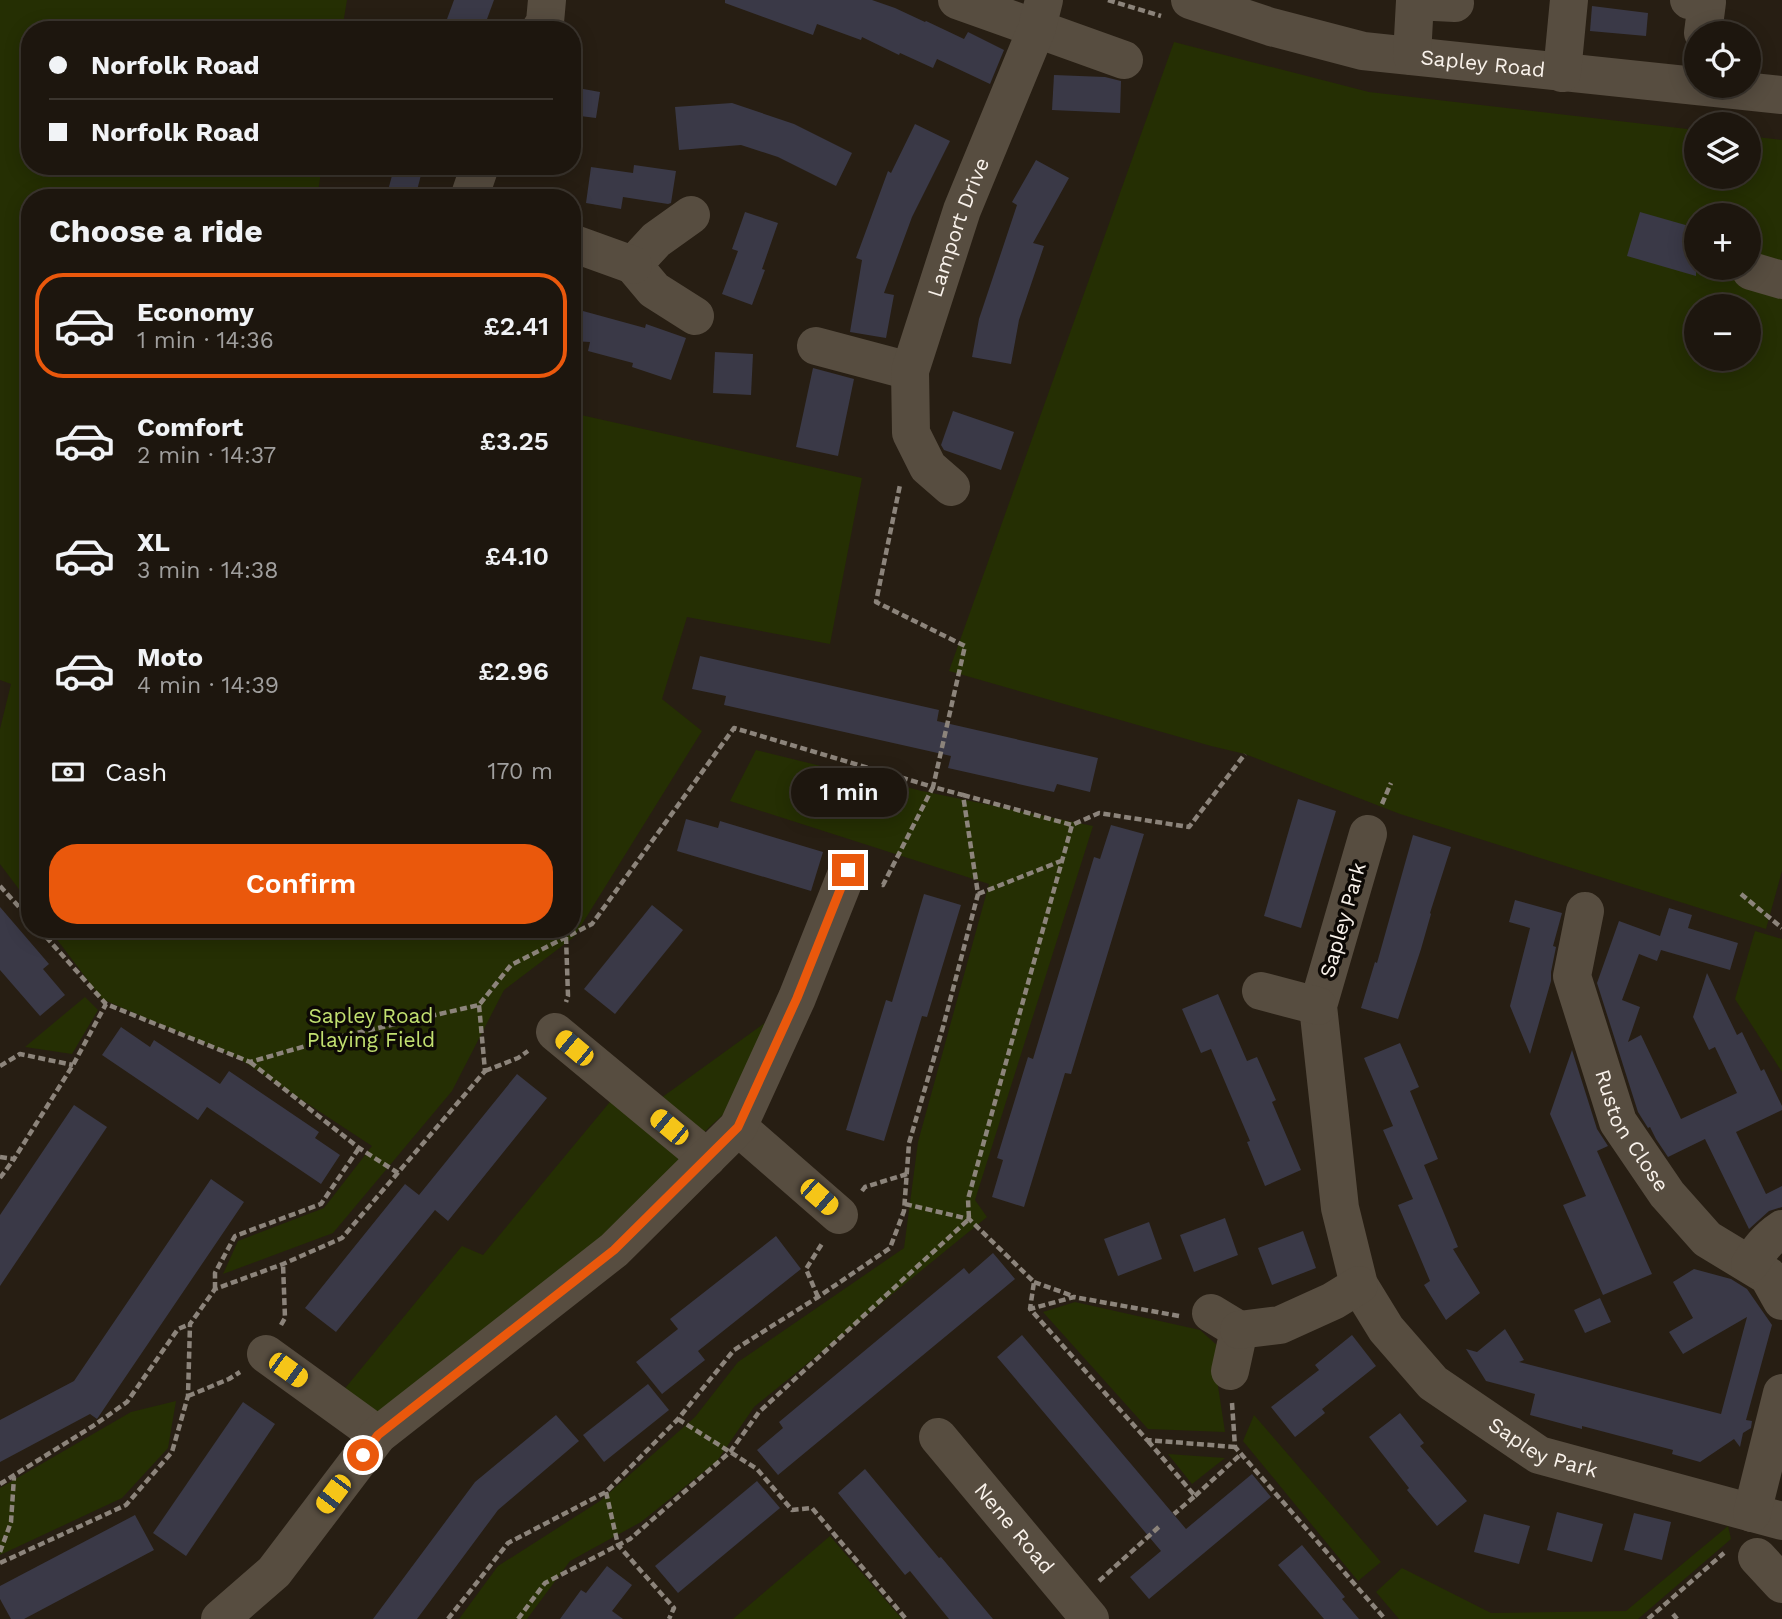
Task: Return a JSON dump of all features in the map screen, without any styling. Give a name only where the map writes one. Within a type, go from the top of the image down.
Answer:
[{"type":"street","points":[[545,21],[547,0]]},
{"type":"street","points":[[957,0],[1040,14],[1125,60]]},
{"type":"street","name":"Sapley Road","points":[[1190,0],[1277,13],[1363,51],[1684,85]]},
{"type":"street","points":[[1562,73],[1569,0]]},
{"type":"street","points":[[1689,0],[1707,2],[1705,21]]},
{"type":"street","points":[[1412,56],[1415,1],[1455,3]]},
{"type":"street","name":"Lamport Drive","points":[[951,487],[928,467],[911,433],[910,371],[962,210],[1040,14]]},
{"type":"street","name":"Sapley Road","points":[[1761,93],[1782,95]]},
{"type":"street","points":[[633,265],[656,240],[691,215]]},
{"type":"street","points":[[581,246],[633,265],[654,290],[695,316]]},
{"type":"street","points":[[816,345],[910,371]]},
{"type":"street","name":"Sapley Park","points":[[1368,834],[1318,1006],[1340,1208],[1359,1286],[1386,1329],[1433,1383],[1539,1455],[1767,1517]]},
{"type":"street","points":[[219,1619],[274,1572],[378,1435],[614,1250],[738,1127],[797,998],[848,870]]},
{"type":"street","name":"Ruston Close","points":[[1585,911],[1572,975],[1618,1122],[1667,1194],[1707,1239],[1768,1276],[1782,1300]]},
{"type":"street","name":"Sapley Park","points":[[1261,991],[1318,1006]]},
{"type":"street","points":[[555,1032],[707,1158]]},
{"type":"street","points":[[738,1127],[839,1215]]},
{"type":"street","points":[[1750,1265],[1760,1248],[1782,1230]]},
{"type":"street","points":[[1230,1371],[1225,1322],[1280,1325],[1359,1286]]},
{"type":"street","points":[[266,1354],[378,1435]]},
{"type":"street","points":[[1767,1517],[1782,1393]]},
{"type":"street","name":"Nene Road","points":[[938,1437],[1083,1610]]},
{"type":"path","points":[[848,870],[883,885],[933,787],[965,646],[876,602],[900,485]]},
{"type":"path","points":[[581,930],[592,924],[734,728],[963,796],[1072,825],[1099,813],[1189,827],[1245,754]]},
{"type":"path","points":[[448,1619],[508,1543],[606,1492],[678,1419],[734,1350],[890,1248],[904,1211],[909,1143],[978,894],[963,796]]},
{"type":"path","points":[[969,1219],[968,1199],[1072,825]]},
{"type":"path","points":[[978,894],[1062,860]]},
{"type":"path","points":[[0,886],[21,909]]},
{"type":"path","points":[[1741,894],[1782,928]]},
{"type":"path","points":[[47,938],[106,1004],[250,1062],[359,1148],[398,1173]]},
{"type":"path","points":[[250,1062],[330,1039],[479,1005],[511,965],[564,938]]},
{"type":"path","points":[[0,1178],[73,1065],[106,1004]]},
{"type":"path","points":[[0,1484],[127,1402],[178,1329],[190,1324],[215,1289],[283,1264],[342,1238],[485,1071],[479,1005]]},
{"type":"path","points":[[0,1066],[20,1054],[73,1065]]},
{"type":"path","points":[[215,1289],[215,1273],[235,1236],[321,1203],[359,1148]]},
{"type":"path","points":[[0,1157],[14,1159]]},
{"type":"path","points":[[905,1204],[969,1219],[1034,1282],[1074,1297],[1225,1322]]},
{"type":"path","points":[[518,1619],[545,1583],[630,1539],[730,1452],[759,1412],[969,1219]]},
{"type":"path","points":[[1030,1309],[1034,1282]]},
{"type":"path","points":[[1030,1309],[1074,1297]]},
{"type":"path","points":[[1030,1309],[1195,1496]]},
{"type":"path","points":[[0,1563],[126,1505],[172,1452],[188,1396],[190,1324]]},
{"type":"path","points":[[1230,1371],[1235,1447],[1385,1619]]},
{"type":"path","points":[[678,1419],[757,1469],[792,1510],[812,1508],[906,1619]]},
{"type":"path","points":[[1147,1440],[1235,1447]]},
{"type":"path","points":[[1174,1514],[1241,1454]]},
{"type":"path","points":[[0,1552],[11,1522],[14,1476]]},
{"type":"path","points":[[606,1492],[618,1545],[674,1608],[669,1619]]},
{"type":"path","points":[[1648,1619],[1767,1517]]},
{"type":"path","points":[[1083,1610],[1161,1525]]},
{"type":"path","points":[[1673,1614],[1677,1619]]},
{"type":"green space","points":[[0,0],[347,0],[344,21],[21,21],[21,175],[321,175],[318,189],[21,189],[21,892],[0,864],[0,729],[11,684],[0,680]]},
{"type":"green space","points":[[1174,42],[1369,92],[1684,129],[1684,189],[1761,189],[1761,138],[1782,140],[1782,871],[1766,929],[1400,814],[1245,754],[949,671]]},
{"type":"green space","name":"Sapley Road Playing Field","points":[[581,415],[862,478],[830,644],[687,617],[662,699],[702,731],[581,926]]},
{"type":"green space","points":[[756,750],[922,791],[1093,826],[975,1200],[987,1217],[754,1407],[717,1461],[641,1522],[570,1561],[527,1619],[459,1619],[498,1566],[600,1501],[695,1417],[738,1362],[904,1248],[918,1142],[989,884],[730,801]]},
{"type":"green space","points":[[1755,931],[1782,939],[1782,1072],[1735,999]]},
{"type":"green space","name":"Sapley Road Playing Field","points":[[56,938],[573,938],[504,990],[452,1091],[333,1233],[223,1274],[238,1241],[324,1208],[372,1146],[238,1058],[102,999]]},
{"type":"green space","points":[[85,997],[98,1010],[72,1054],[25,1047]]},
{"type":"green space","points":[[766,1022],[728,1110],[702,1134],[661,1098]]},
{"type":"green space","points":[[614,1097],[685,1155],[596,1246],[376,1417],[342,1392],[462,1246],[483,1255]]},
{"type":"green space","points":[[1075,1302],[1200,1330],[1219,1347],[1216,1373],[1225,1432],[1148,1429],[1043,1312]]},
{"type":"green space","points":[[176,1401],[168,1448],[122,1498],[0,1555],[0,1488],[131,1412]]},
{"type":"green space","points":[[1254,1415],[1381,1562],[1358,1581],[1243,1441]]},
{"type":"green space","points":[[1168,1454],[1225,1458],[1192,1484]]},
{"type":"green space","points":[[1728,1526],[1731,1539],[1638,1619],[1399,1619],[1376,1592],[1402,1568],[1491,1613],[1626,1611]]},
{"type":"green space","points":[[830,1536],[902,1619],[733,1619]]},
{"type":"building","points":[[454,0],[494,0],[486,21],[446,21]]},
{"type":"building","points":[[725,0],[872,0],[964,39],[968,32],[1004,50],[990,84],[937,59],[933,68],[862,37],[861,40],[817,24],[813,35],[725,3]]},
{"type":"building","points":[[1592,6],[1648,13],[1646,36],[1590,31]]},
{"type":"building","points":[[1054,75],[1105,77],[1121,81],[1120,113],[1052,110]]},
{"type":"building","points":[[581,89],[600,92],[596,118],[581,116]]},
{"type":"building","points":[[732,103],[794,124],[852,153],[836,186],[778,157],[741,145],[679,150],[675,107]]},
{"type":"building","points":[[915,124],[950,141],[912,217],[884,293],[894,295],[886,338],[850,332],[862,260],[856,258],[888,171],[891,173]]},
{"type":"building","points":[[1036,160],[1069,178],[1033,243],[1044,246],[1019,320],[1011,364],[972,357],[979,319],[1017,205],[1012,202]]},
{"type":"building","points":[[634,165],[676,171],[671,203],[623,197],[621,209],[586,203],[591,167],[633,173]]},
{"type":"building","points":[[392,175],[421,175],[417,189],[388,189]]},
{"type":"building","points":[[745,212],[778,223],[752,305],[722,294],[738,251],[732,249]]},
{"type":"building","points":[[1640,212],[1684,225],[1684,273],[1627,256]]},
{"type":"building","points":[[581,310],[645,328],[646,324],[686,338],[671,380],[632,367],[633,363],[588,351],[590,342],[581,342]]},
{"type":"building","points":[[715,352],[753,354],[751,395],[713,393]]},
{"type":"building","points":[[813,368],[854,379],[838,456],[796,447]]},
{"type":"building","points":[[953,411],[1014,432],[1001,470],[944,450],[941,445]]},
{"type":"building","points":[[700,656],[939,710],[937,721],[1098,758],[1090,792],[1057,784],[1054,792],[948,768],[951,756],[724,705],[726,696],[692,689]]},
{"type":"building","points":[[1298,799],[1336,811],[1301,928],[1264,916]]},
{"type":"building","points":[[686,819],[718,828],[720,821],[823,852],[811,891],[677,851]]},
{"type":"building","points":[[1111,825],[1144,834],[1071,1074],[1065,1073],[1024,1207],[992,1197],[1003,1160],[997,1158],[1028,1057],[1033,1059],[1094,857],[1100,859]]},
{"type":"building","points":[[1413,835],[1451,847],[1398,1019],[1361,1008],[1375,962],[1377,963]]},
{"type":"building","points":[[924,894],[961,905],[927,1017],[922,1016],[884,1141],[846,1130],[886,1000],[892,1002]]},
{"type":"building","points":[[1515,900],[1562,913],[1553,946],[1556,947],[1551,981],[1530,1054],[1510,1006],[1530,928],[1509,922]]},
{"type":"building","points":[[652,905],[683,930],[615,1014],[584,989]]},
{"type":"building","points":[[0,907],[21,931],[21,938],[27,938],[49,964],[43,969],[65,995],[40,1016],[0,970]]},
{"type":"building","points":[[1669,908],[1692,915],[1688,928],[1738,943],[1730,970],[1661,950],[1657,961],[1639,954],[1622,1000],[1640,1007],[1628,1042],[1641,1035],[1681,1119],[1737,1093],[1715,1047],[1709,1050],[1693,1017],[1707,973],[1737,1035],[1742,1032],[1782,1106],[1782,1110],[1736,1132],[1766,1194],[1782,1186],[1782,1207],[1769,1211],[1749,1229],[1705,1139],[1668,1157],[1638,1112],[1597,983],[1619,921],[1660,936]]},
{"type":"building","points":[[1218,994],[1247,1061],[1257,1057],[1276,1100],[1272,1102],[1301,1170],[1265,1186],[1247,1142],[1250,1141],[1211,1049],[1201,1053],[1182,1009]]},
{"type":"building","points":[[121,1027],[150,1047],[154,1040],[220,1084],[229,1071],[319,1132],[315,1138],[340,1155],[321,1184],[207,1107],[198,1120],[102,1055]]},
{"type":"building","points":[[1400,1043],[1419,1087],[1410,1091],[1438,1159],[1424,1165],[1458,1247],[1453,1249],[1480,1293],[1446,1320],[1424,1285],[1430,1281],[1398,1205],[1413,1199],[1383,1130],[1393,1126],[1364,1058]]},
{"type":"building","points":[[1572,1050],[1597,1129],[1608,1146],[1597,1151],[1652,1274],[1603,1295],[1563,1205],[1586,1196],[1550,1114]]},
{"type":"building","points":[[517,1074],[547,1098],[448,1221],[435,1210],[336,1332],[305,1308],[405,1184],[419,1195]]},
{"type":"building","points":[[74,1105],[107,1127],[0,1286],[0,1215]]},
{"type":"building","points":[[211,1179],[244,1202],[97,1419],[90,1414],[0,1462],[0,1420],[74,1381]]},
{"type":"building","points":[[1225,1218],[1238,1255],[1194,1272],[1180,1235]]},
{"type":"building","points":[[1149,1222],[1162,1259],[1118,1276],[1104,1239]]},
{"type":"building","points":[[1303,1231],[1316,1268],[1272,1285],[1258,1248]]},
{"type":"building","points":[[776,1236],[801,1269],[698,1351],[705,1360],[662,1394],[636,1362],[678,1329],[670,1319]]},
{"type":"building","points":[[993,1253],[1015,1279],[778,1475],[757,1450],[783,1428],[779,1422],[964,1268],[969,1274]]},
{"type":"building","points":[[1694,1269],[1731,1279],[1747,1289],[1772,1325],[1746,1420],[1752,1421],[1751,1428],[1743,1433],[1740,1447],[1734,1439],[1700,1462],[1672,1454],[1673,1450],[1530,1415],[1535,1394],[1486,1381],[1466,1349],[1477,1352],[1505,1329],[1524,1360],[1519,1362],[1721,1414],[1747,1317],[1683,1354],[1669,1332],[1693,1318],[1673,1282]]},
{"type":"building","points":[[1600,1298],[1611,1322],[1585,1333],[1574,1310]]},
{"type":"building","points":[[1022,1335],[1186,1529],[1252,1474],[1271,1497],[1149,1599],[1130,1577],[1161,1551],[997,1357]]},
{"type":"building","points":[[1352,1335],[1376,1366],[1322,1409],[1325,1413],[1295,1437],[1271,1407],[1319,1370],[1315,1365]]},
{"type":"building","points":[[648,1384],[669,1410],[604,1462],[583,1435]]},
{"type":"building","points":[[243,1402],[275,1424],[186,1556],[153,1533]]},
{"type":"building","points":[[1400,1413],[1424,1443],[1420,1446],[1467,1501],[1437,1526],[1369,1437]]},
{"type":"building","points":[[556,1415],[579,1441],[498,1510],[417,1619],[373,1619],[475,1482]]},
{"type":"building","points":[[865,1469],[993,1619],[949,1619],[910,1571],[905,1575],[838,1493]]},
{"type":"building","points":[[757,1481],[780,1508],[678,1593],[655,1566]]},
{"type":"building","points":[[1557,1512],[1603,1524],[1592,1562],[1547,1550]]},
{"type":"building","points":[[1634,1513],[1671,1522],[1662,1560],[1624,1550]]},
{"type":"building","points":[[1484,1514],[1530,1526],[1519,1564],[1474,1552]]},
{"type":"building","points":[[135,1515],[154,1550],[24,1619],[11,1619],[0,1599],[0,1586]]},
{"type":"building","points":[[1302,1545],[1345,1597],[1342,1599],[1359,1619],[1324,1619],[1278,1565]]},
{"type":"building","points":[[607,1566],[632,1585],[612,1611],[623,1619],[560,1619],[581,1590],[586,1593]]},
{"type":"route","points":[[363,1455],[378,1435],[614,1250],[738,1127],[797,998],[848,870]]}]
